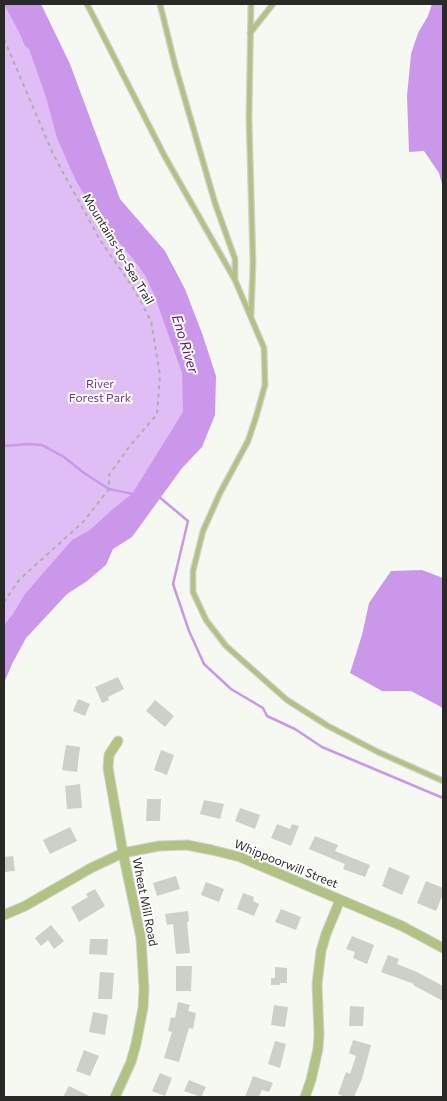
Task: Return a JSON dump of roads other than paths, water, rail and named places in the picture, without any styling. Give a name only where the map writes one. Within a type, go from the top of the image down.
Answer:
[{"type":"street","name":"Wheat Mill Road","points":[[114,1097],[131,1062],[136,1044],[143,1008],[144,989],[141,938],[108,768],[109,755],[118,741]]},
{"type":"street","name":"Whippoorwill Street","points":[[4,915],[25,906],[91,868],[123,853],[141,848],[186,846],[240,857],[402,926],[443,948]]},
{"type":"street","points":[[305,1097],[312,1080],[318,1049],[317,984],[321,951],[340,900]]},
{"type":"lane","points":[[86,4],[164,155],[235,280],[264,348],[266,385],[248,441],[220,492],[203,531],[193,571],[193,592],[206,620],[226,646],[287,700],[328,726],[378,752],[443,781]]},
{"type":"lane","points":[[160,4],[213,194],[235,258],[235,280]]},
{"type":"lane","points":[[251,4],[248,118],[253,262],[251,318]]},
{"type":"lane","points":[[250,33],[274,4]]},
{"type":"water","name":"Eno River","points":[[4,4],[41,4],[70,64],[120,199],[165,251],[185,289],[216,376],[215,415],[202,447],[182,468],[132,537],[113,549],[106,565],[87,581],[67,594],[26,638],[4,683],[4,625],[25,594],[72,540],[90,530],[132,494],[183,412],[182,373],[155,297],[146,277],[102,223],[76,181],[57,138],[46,97],[29,49],[25,46]]},
{"type":"water","points":[[432,4],[443,4],[443,188],[439,173],[424,151],[409,152],[407,96],[411,54],[418,33],[428,16]]},
{"type":"water","points":[[422,570],[443,578],[443,708],[411,691],[382,691],[350,673],[362,635],[369,603],[391,571]]},
{"type":"waterway","points":[[4,446],[42,445],[64,457],[109,489],[133,494]]},
{"type":"waterway","points":[[158,496],[188,521],[173,584],[189,631],[204,664],[231,689],[263,708],[267,716],[295,729],[322,747],[443,798]]},
{"type":"park label","name":"River Forest Park","points":[[100,391]]}]
